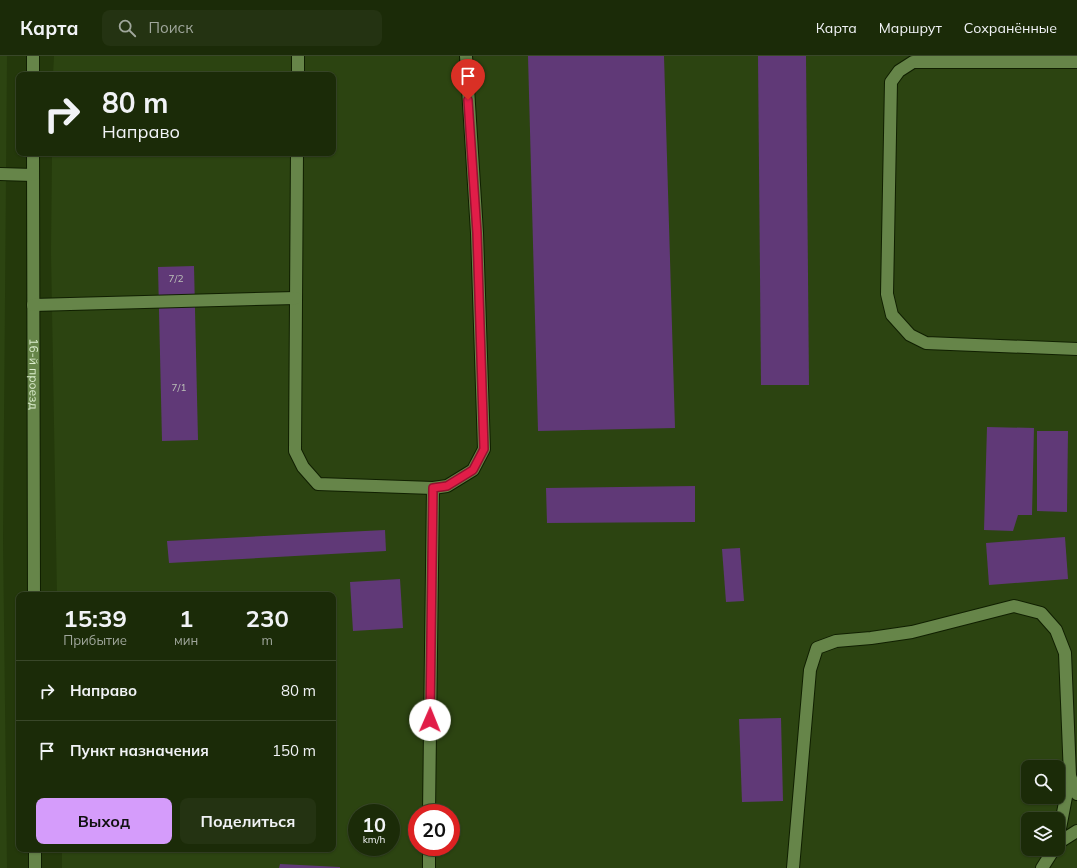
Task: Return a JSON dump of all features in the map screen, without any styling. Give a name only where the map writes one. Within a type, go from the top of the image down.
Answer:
[{"type":"street","points":[[33,56],[33,72]]},
{"type":"street","points":[[298,56],[298,72]]},
{"type":"street","points":[[297,156],[295,451],[303,467],[318,484],[433,488],[447,486],[473,470],[484,449],[477,233],[466,56]]},
{"type":"street","points":[[1077,62],[913,62],[899,71],[891,82],[887,294],[892,315],[910,334],[926,343],[1077,349]]},
{"type":"street","name":"16-й проезд","points":[[33,156],[34,592]]},
{"type":"street","points":[[0,174],[33,175]]},
{"type":"street","points":[[33,305],[296,298]]},
{"type":"street","points":[[429,804],[433,488]]},
{"type":"street","points":[[794,868],[810,670],[817,648],[836,641],[912,632],[1014,606],[1042,613],[1056,630],[1065,653],[1070,776],[1063,812]]},
{"type":"street","points":[[1070,776],[1077,794]]},
{"type":"street","points":[[1065,839],[1077,831]]},
{"type":"street","points":[[35,852],[35,868]]},
{"type":"street","points":[[429,856],[429,868]]},
{"type":"street","points":[[1042,868],[1050,856]]},
{"type":"shaded area","points":[[0,56],[7,56],[3,540],[7,868],[0,868]]},
{"type":"shaded area","points":[[54,56],[1077,56],[1077,868],[62,868],[62,852],[336,852],[336,592],[57,592],[51,252],[52,156],[336,156],[336,72],[53,72]]},
{"type":"building","points":[[528,56],[664,56],[675,428],[538,431]]},
{"type":"building","points":[[758,56],[806,56],[809,385],[761,385]]},
{"type":"building","points":[[194,266],[198,440],[162,441],[158,267]]},
{"type":"building","points":[[987,427],[1034,428],[1032,515],[1018,515],[1013,531],[984,530]]},
{"type":"building","points":[[1037,431],[1068,431],[1067,512],[1037,511]]},
{"type":"building","points":[[695,486],[695,522],[547,523],[546,488]]},
{"type":"building","points":[[385,530],[386,551],[169,563],[167,541]]},
{"type":"building","points":[[1065,537],[1068,579],[989,585],[986,543]]},
{"type":"building","points":[[740,548],[744,601],[726,602],[722,549]]},
{"type":"building","points":[[400,579],[403,628],[353,631],[350,582]]},
{"type":"building","points":[[781,718],[783,801],[742,802],[739,719]]},
{"type":"building","points":[[280,864],[340,867],[340,868],[279,868]]},
{"type":"route","points":[[430,720],[433,488],[447,486],[473,470],[484,449],[477,233],[468,100]]}]
